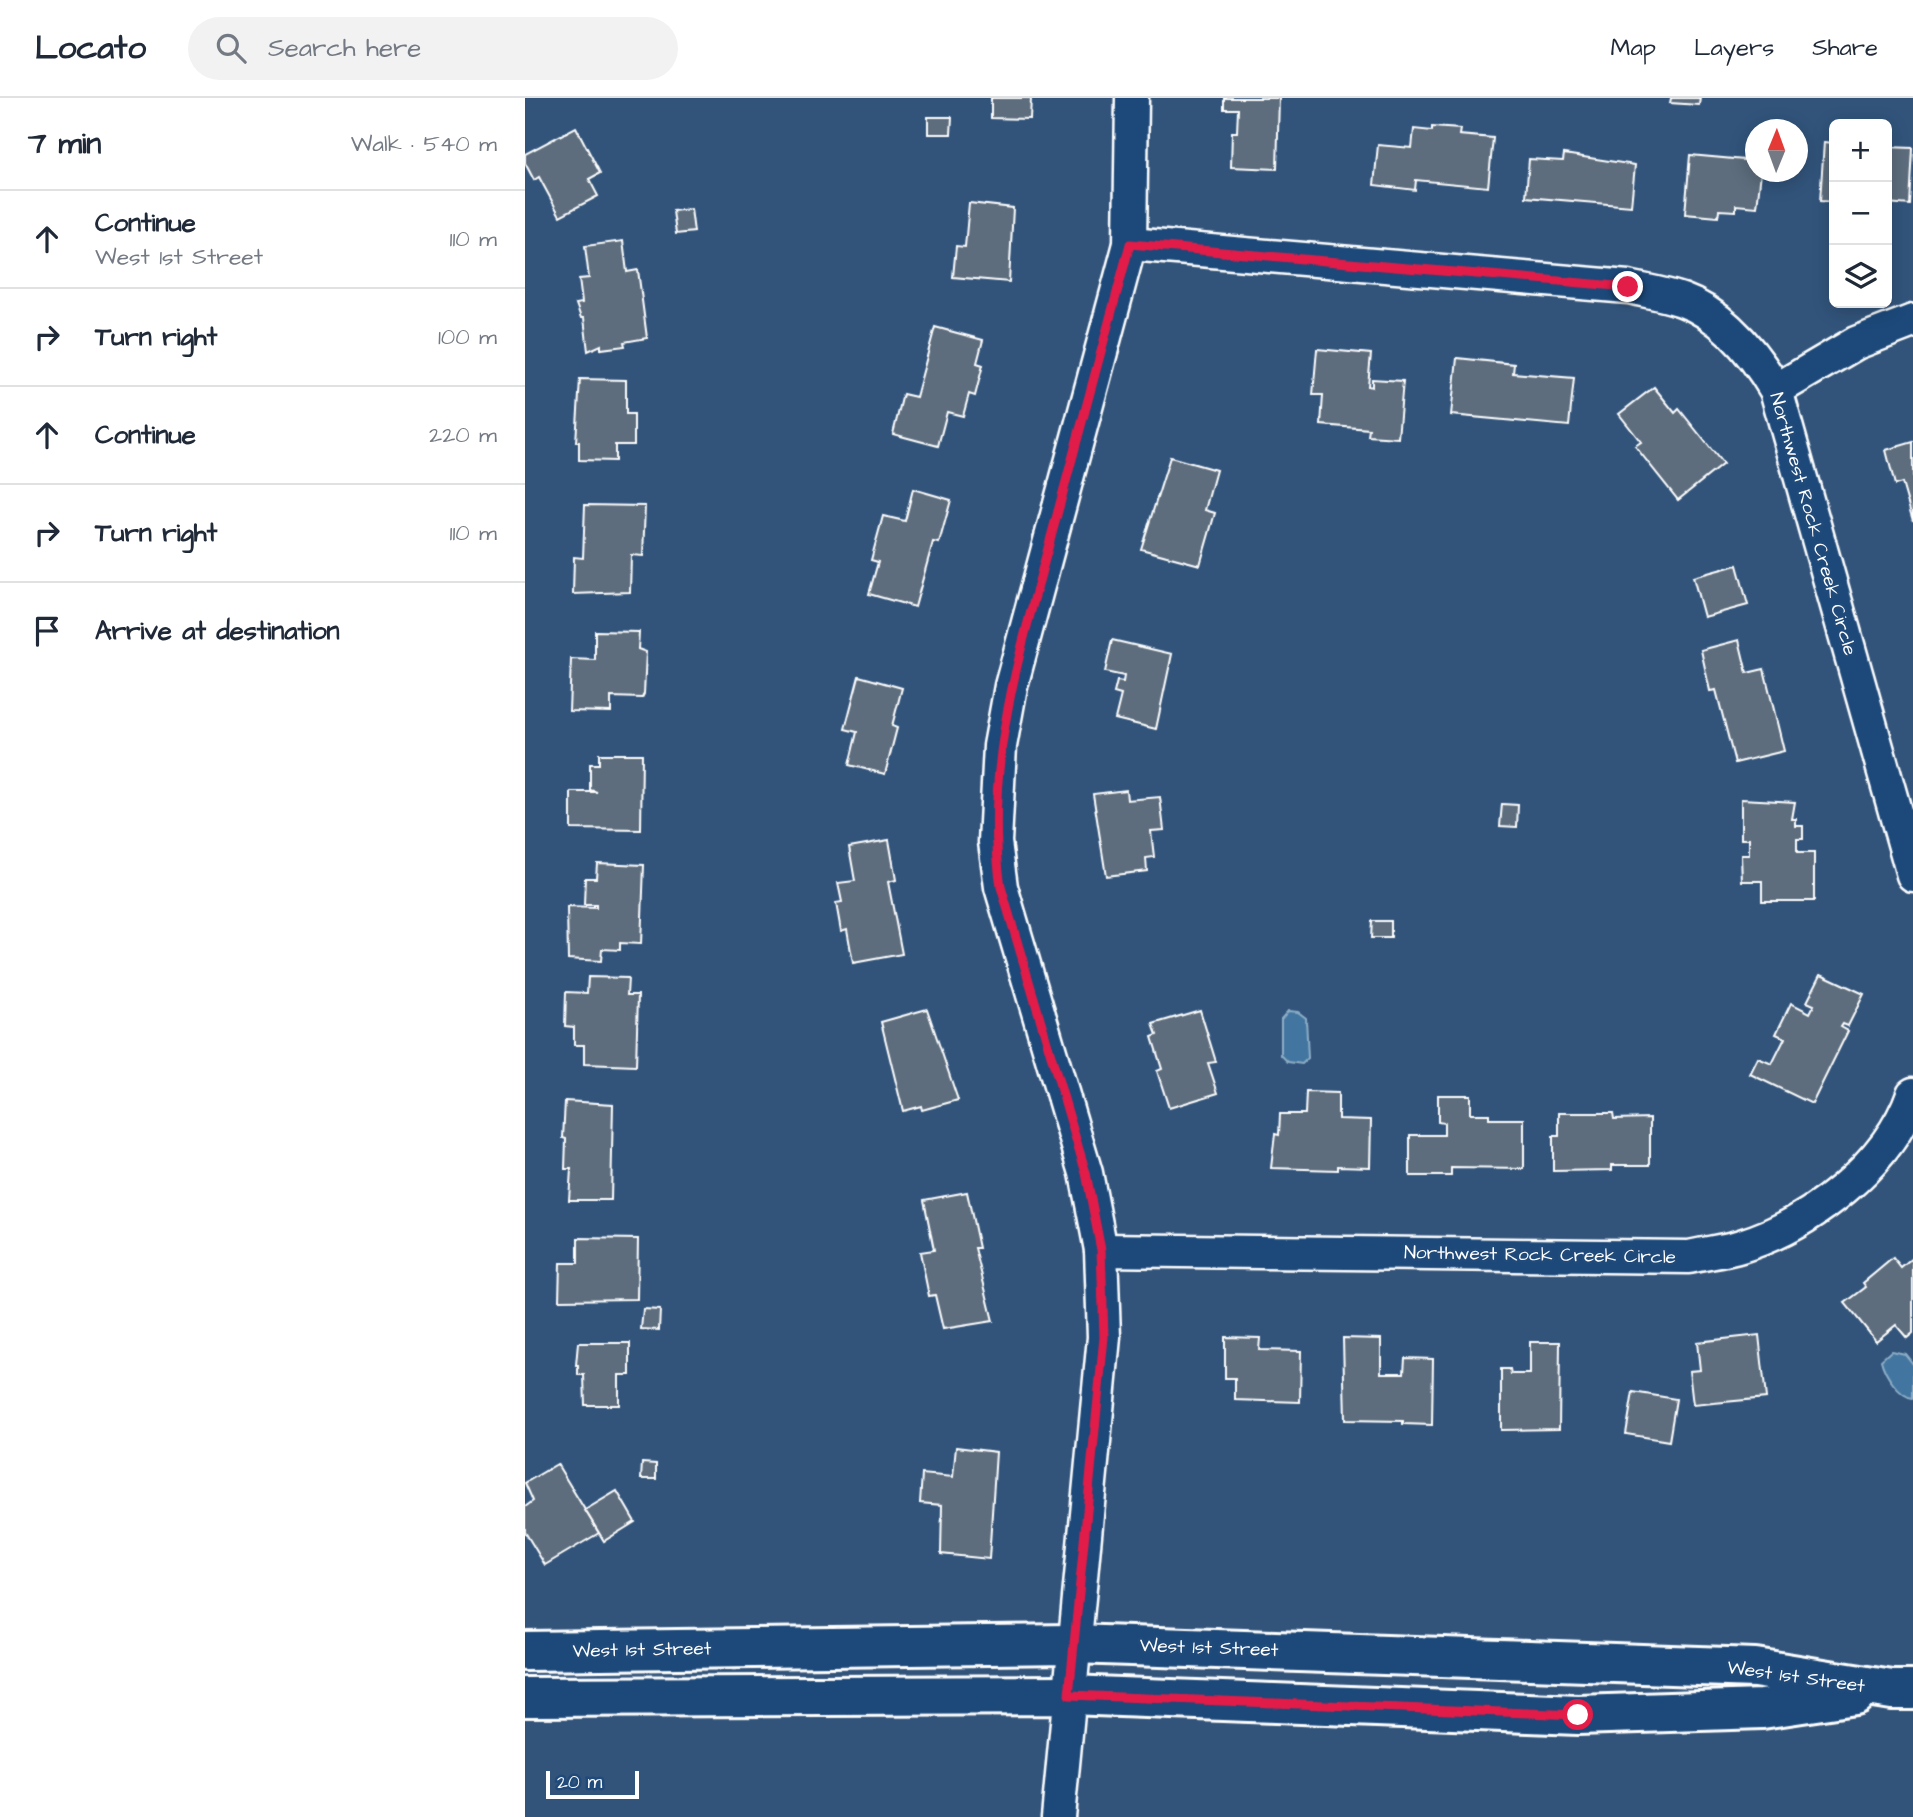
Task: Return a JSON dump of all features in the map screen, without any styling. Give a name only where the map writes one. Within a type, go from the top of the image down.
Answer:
[{"type":"main road","name":"West 1st Street","points":[[525,1651],[1071,1670],[1755,1668],[1902,1690]]},
{"type":"main road","name":"West 1st Street","points":[[525,1697],[1071,1670],[1578,1715],[1762,1709],[1902,1690]]},
{"type":"street","points":[[1058,1817],[1104,1337],[1101,1250],[1086,1173],[1001,887],[995,842],[996,784],[1011,686],[1130,244],[1132,98]]},
{"type":"street","name":"Northwest Rock Creek Circle","points":[[1130,244],[1628,287],[1683,300],[1716,319],[1757,357],[1776,390],[1913,875]]},
{"type":"street","points":[[1776,390],[1856,343],[1913,321]]},
{"type":"street","name":"Northwest Rock Creek Circle","points":[[1101,1250],[1689,1257],[1741,1246],[1794,1224],[1842,1191],[1881,1150],[1913,1094]]},
{"type":"water","points":[[1288,1011],[1298,1012],[1306,1018],[1308,1058],[1302,1064],[1288,1062],[1281,1055],[1281,1019]]},
{"type":"water","points":[[1891,1351],[1905,1354],[1913,1364],[1913,1398],[1898,1389],[1885,1371],[1881,1360]]},
{"type":"building","points":[[991,98],[1031,98],[1030,119],[991,118]]},
{"type":"building","points":[[1224,98],[1279,98],[1277,169],[1231,167],[1232,132],[1237,132],[1238,109],[1224,109]]},
{"type":"building","points":[[1671,98],[1700,98],[1699,105],[1670,103]]},
{"type":"building","points":[[928,117],[952,117],[951,134],[928,134]]},
{"type":"building","points":[[576,127],[600,173],[589,179],[598,196],[560,216],[539,177],[534,180],[525,163],[525,154]]},
{"type":"building","points":[[1432,127],[1460,129],[1459,135],[1493,138],[1488,187],[1416,180],[1415,190],[1374,185],[1378,145],[1412,148],[1414,129],[1432,131]]},
{"type":"building","points":[[1824,142],[1829,142],[1829,202],[1820,201]]},
{"type":"building","points":[[1892,147],[1913,148],[1910,205],[1892,203]]},
{"type":"building","points":[[1564,154],[1635,165],[1631,206],[1526,197],[1529,159],[1563,161]]},
{"type":"building","points":[[1690,155],[1745,160],[1745,182],[1760,182],[1757,207],[1736,205],[1736,211],[1719,210],[1718,217],[1685,214]]},
{"type":"building","points":[[969,203],[1013,208],[1009,282],[953,277],[956,246],[965,247]]},
{"type":"building","points":[[691,209],[694,232],[676,234],[673,211]]},
{"type":"building","points":[[623,241],[627,272],[638,270],[647,338],[624,342],[625,346],[601,349],[601,345],[588,351],[584,318],[581,318],[576,304],[582,303],[579,279],[589,278],[585,246]]},
{"type":"building","points":[[935,327],[983,340],[977,363],[983,365],[975,396],[969,394],[963,416],[947,412],[938,446],[893,434],[903,394],[916,397]]},
{"type":"building","points":[[1317,349],[1371,354],[1368,386],[1372,387],[1372,379],[1403,381],[1398,438],[1368,436],[1369,429],[1321,425],[1323,395],[1313,395]]},
{"type":"building","points":[[1457,358],[1514,364],[1513,373],[1574,378],[1569,426],[1451,415]]},
{"type":"building","points":[[580,379],[626,380],[626,414],[634,414],[634,445],[615,445],[615,461],[579,460],[579,442],[576,442]]},
{"type":"building","points":[[1654,387],[1675,413],[1679,409],[1723,464],[1678,500],[1635,446],[1641,442],[1619,414]]},
{"type":"building","points":[[1913,442],[1913,521],[1902,483],[1895,485],[1886,450]]},
{"type":"building","points":[[1170,457],[1216,470],[1205,510],[1215,513],[1200,565],[1141,549]]},
{"type":"building","points":[[913,489],[951,500],[939,543],[933,542],[915,607],[869,594],[878,562],[871,560],[883,516],[905,521]]},
{"type":"building","points":[[585,505],[645,506],[643,556],[631,555],[630,592],[573,594],[574,557],[583,558]]},
{"type":"building","points":[[1737,565],[1748,605],[1704,617],[1693,577]]},
{"type":"building","points":[[595,631],[639,632],[638,649],[646,652],[644,694],[642,698],[611,697],[611,712],[569,711],[571,659],[595,660]]},
{"type":"building","points":[[1112,640],[1172,654],[1156,729],[1115,719],[1121,695],[1114,693],[1117,681],[1123,682],[1124,676],[1105,672]]},
{"type":"building","points":[[1739,640],[1747,673],[1764,669],[1784,751],[1735,763],[1716,690],[1710,691],[1701,650]]},
{"type":"building","points":[[859,676],[902,688],[892,726],[897,728],[885,774],[849,765],[857,732],[845,729]]},
{"type":"building","points":[[599,754],[642,754],[641,830],[571,829],[571,792],[597,792],[590,790],[590,764],[599,764]]},
{"type":"building","points":[[1126,790],[1127,800],[1160,797],[1164,830],[1151,831],[1154,857],[1146,858],[1147,871],[1106,876],[1093,794]]},
{"type":"building","points":[[1741,799],[1795,802],[1792,819],[1796,819],[1796,826],[1803,826],[1803,839],[1797,839],[1797,853],[1814,853],[1814,901],[1762,901],[1762,881],[1742,881],[1741,855],[1749,855],[1749,839],[1741,839]]},
{"type":"building","points":[[1502,804],[1518,805],[1517,827],[1500,826]]},
{"type":"building","points":[[889,840],[896,880],[888,882],[902,954],[853,963],[847,929],[841,931],[836,903],[842,902],[838,883],[855,881],[849,847]]},
{"type":"building","points":[[597,863],[644,865],[641,944],[620,943],[620,950],[602,949],[601,961],[568,959],[567,907],[596,908],[596,905],[584,905],[585,878],[596,878]]},
{"type":"building","points":[[1372,921],[1391,921],[1391,938],[1371,938]]},
{"type":"building","points":[[1821,974],[1864,994],[1848,1026],[1843,1024],[1841,1027],[1848,1031],[1812,1104],[1750,1074],[1758,1058],[1772,1064],[1785,1038],[1776,1034],[1791,1003],[1810,1013],[1814,1005],[1807,1002]]},
{"type":"building","points":[[588,977],[628,978],[627,995],[638,995],[636,1066],[584,1064],[584,1045],[574,1045],[574,1027],[565,1026],[566,992],[587,993]]},
{"type":"building","points":[[927,1009],[958,1100],[922,1110],[921,1106],[903,1111],[881,1022]]},
{"type":"building","points":[[1200,1010],[1216,1062],[1208,1063],[1218,1093],[1169,1108],[1157,1071],[1162,1069],[1152,1037],[1157,1035],[1153,1024]]},
{"type":"building","points":[[1306,1092],[1338,1093],[1338,1119],[1371,1120],[1370,1167],[1338,1166],[1338,1170],[1271,1168],[1275,1134],[1279,1135],[1280,1114],[1305,1114]]},
{"type":"building","points":[[1438,1095],[1470,1095],[1470,1114],[1489,1114],[1489,1119],[1524,1119],[1524,1169],[1451,1168],[1451,1176],[1410,1176],[1410,1135],[1444,1135],[1444,1123],[1438,1122]]},
{"type":"building","points":[[565,1101],[613,1104],[611,1200],[569,1200],[571,1169],[565,1169],[566,1139],[563,1138]]},
{"type":"building","points":[[1559,1113],[1613,1113],[1614,1119],[1650,1118],[1650,1165],[1612,1165],[1612,1170],[1553,1171],[1553,1136],[1559,1136]]},
{"type":"building","points":[[967,1192],[979,1248],[975,1248],[993,1321],[943,1329],[935,1295],[929,1296],[920,1252],[934,1250],[924,1200]]},
{"type":"building","points":[[578,1238],[638,1239],[637,1299],[559,1300],[560,1263],[578,1263]]},
{"type":"building","points":[[1893,1258],[1901,1268],[1913,1258],[1913,1333],[1907,1338],[1896,1325],[1876,1341],[1845,1303],[1866,1287],[1863,1283]]},
{"type":"building","points":[[643,1309],[660,1310],[659,1330],[641,1329]]},
{"type":"building","points":[[1759,1335],[1766,1398],[1693,1405],[1689,1371],[1700,1370],[1697,1342]]},
{"type":"building","points":[[1225,1337],[1260,1338],[1259,1350],[1301,1351],[1300,1402],[1235,1400],[1235,1378],[1225,1378]]},
{"type":"building","points":[[1343,1338],[1381,1339],[1381,1373],[1404,1373],[1405,1358],[1433,1359],[1432,1425],[1403,1424],[1403,1421],[1345,1420]]},
{"type":"building","points":[[1530,1342],[1560,1342],[1559,1429],[1501,1430],[1501,1369],[1510,1369],[1511,1374],[1530,1374]]},
{"type":"building","points":[[578,1343],[630,1343],[630,1375],[619,1375],[619,1405],[585,1405],[584,1375],[578,1375],[576,1365]]},
{"type":"building","points":[[1633,1392],[1676,1399],[1669,1441],[1626,1434]]},
{"type":"building","points":[[956,1447],[996,1452],[989,1559],[941,1554],[942,1505],[920,1503],[922,1474],[953,1477]]},
{"type":"building","points":[[642,1463],[656,1464],[656,1479],[641,1479]]},
{"type":"building","points":[[557,1464],[599,1533],[545,1565],[525,1532],[525,1507],[533,1501],[525,1483]]},
{"type":"building","points":[[617,1491],[635,1522],[604,1541],[585,1510]]},
{"type":"route","points":[[1578,1715],[1069,1695],[1104,1337],[1101,1250],[1086,1173],[1001,887],[995,842],[996,784],[1011,686],[1130,244],[1628,287]]}]
